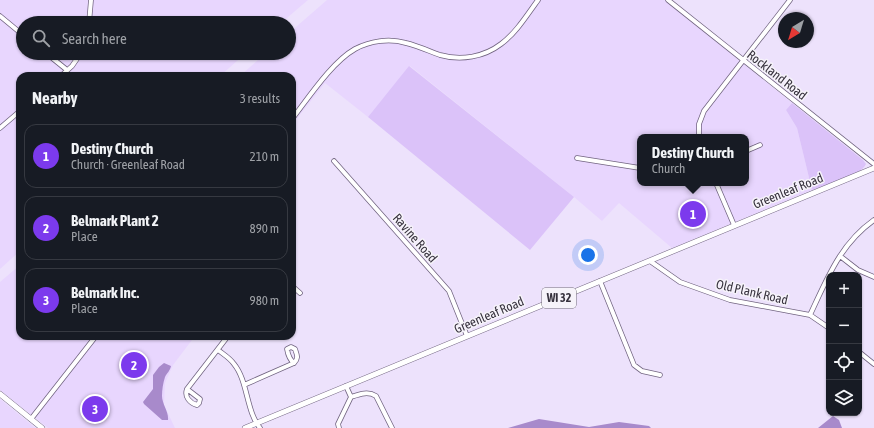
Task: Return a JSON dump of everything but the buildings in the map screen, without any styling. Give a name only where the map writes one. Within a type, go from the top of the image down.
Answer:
[{"type":"main road","name":"Greenleaf Road","points":[[245,428],[874,168]]},
{"type":"main road","points":[[0,394],[42,428]]},
{"type":"street","points":[[90,16],[91,0]]},
{"type":"street","points":[[296,114],[336,64],[356,48],[378,42],[397,41],[408,43],[449,57],[463,58],[477,56],[492,50],[504,42],[538,0]]},
{"type":"street","name":"Rockland Road","points":[[668,0],[874,164]]},
{"type":"street","points":[[699,134],[699,124],[703,113],[736,71],[742,60],[790,0]]},
{"type":"street","points":[[0,16],[16,29]]},
{"type":"street","points":[[55,60],[67,70]]},
{"type":"street","points":[[65,72],[75,60]]},
{"type":"street","points":[[0,128],[16,114]]},
{"type":"street","points":[[749,150],[760,145]]},
{"type":"street","points":[[577,158],[637,168]]},
{"type":"street","name":"Ravine Road","points":[[334,160],[449,292],[467,336]]},
{"type":"street","points":[[717,186],[734,226]]},
{"type":"street","points":[[810,315],[833,267],[840,256],[861,230],[874,220]]},
{"type":"street","points":[[840,256],[858,270],[874,277]]},
{"type":"street","name":"Old Plank Road","points":[[650,261],[680,282],[730,300],[810,315],[826,326]]},
{"type":"street","points":[[600,281],[634,365],[642,371],[660,375]]},
{"type":"street","points":[[296,290],[300,293]]},
{"type":"street","points":[[31,419],[93,340]]},
{"type":"street","points":[[187,389],[225,340]]},
{"type":"street","points":[[218,350],[236,365],[244,384],[256,423],[260,428]]},
{"type":"street","points":[[862,354],[874,364]]},
{"type":"street","points":[[244,384],[294,363]]},
{"type":"street","points":[[346,386],[352,397]]},
{"type":"street","points":[[339,428],[338,424],[352,397],[364,393],[372,393],[376,396],[392,428]]},
{"type":"shaded area","points":[[0,0],[308,0],[289,16],[16,16],[16,60],[238,60],[225,72],[16,72],[16,255],[0,269]]},
{"type":"shaded area","points":[[327,0],[664,0],[792,103],[786,110],[797,128],[812,190],[672,248],[619,203],[602,221],[410,66],[368,117],[325,83],[296,120],[296,72],[245,72],[258,60],[296,60],[296,27]]},
{"type":"shaded area","points":[[409,66],[574,197],[530,250],[368,117]]},
{"type":"shaded area","points":[[792,103],[863,160],[866,164],[863,168],[857,173],[842,180],[812,190],[797,128],[786,110]]},
{"type":"shaded area","points":[[16,268],[16,340],[192,340],[173,365],[165,383],[164,405],[175,428],[48,428],[0,390],[0,282]]},
{"type":"shaded area","points":[[164,363],[171,366],[165,377],[162,394],[168,420],[162,420],[143,402],[153,389],[153,375]]},
{"type":"shaded area","points":[[0,399],[33,426],[36,428],[0,428]]},
{"type":"shaded area","points":[[833,416],[839,420],[842,428],[818,428]]},
{"type":"shaded area","points":[[539,419],[589,427],[619,422],[649,426],[651,428],[508,428]]},
{"type":"place","name":"Destiny Church","points":[[693,214]]},
{"type":"place","name":"Belmark Plant 2","points":[[134,365]]},
{"type":"place","name":"Belmark Inc.","points":[[95,409]]}]
